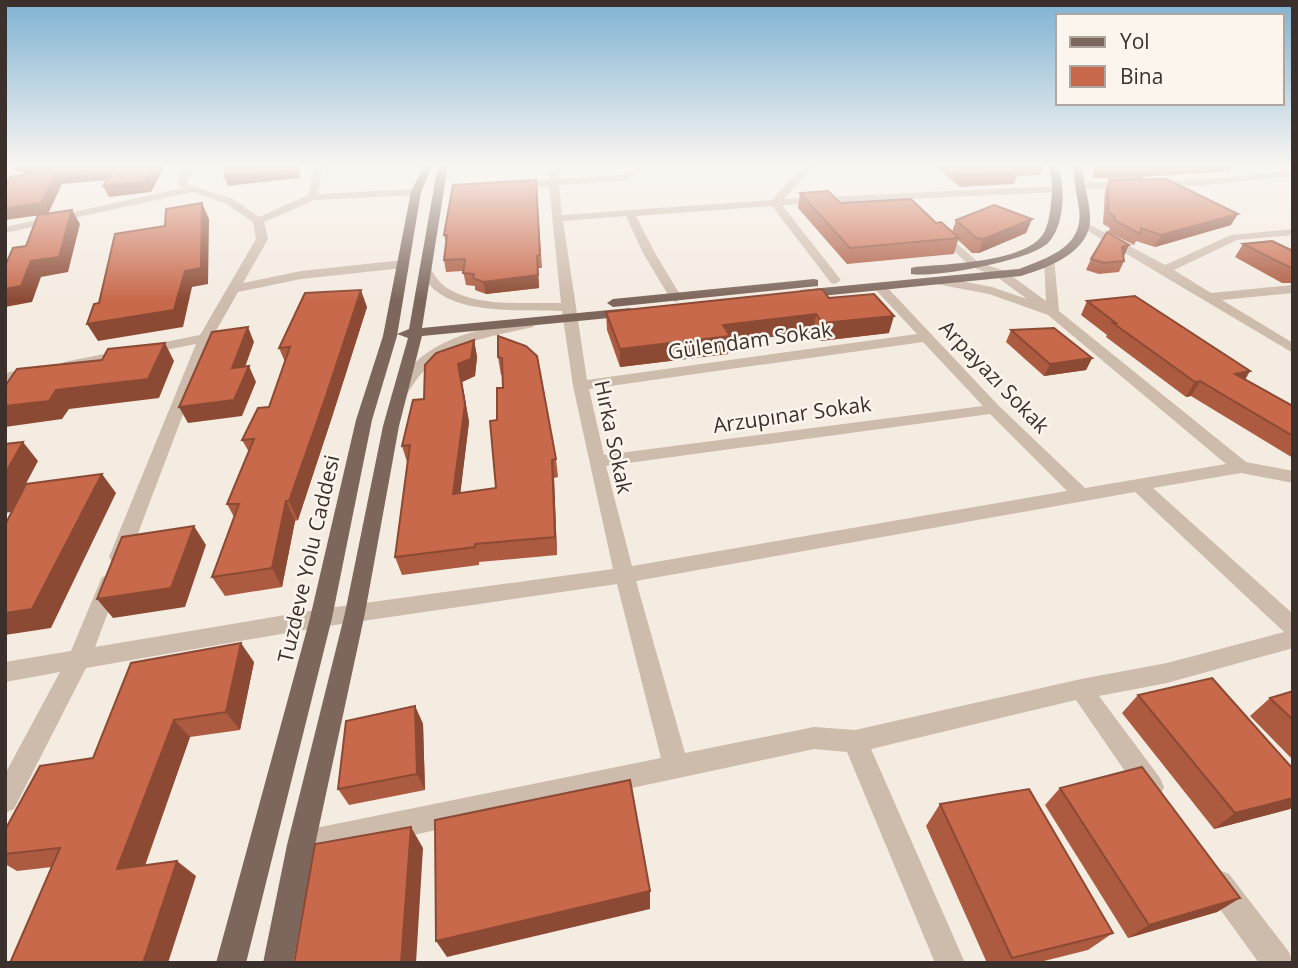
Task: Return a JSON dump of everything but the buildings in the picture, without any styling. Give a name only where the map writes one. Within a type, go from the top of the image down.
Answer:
[{"type":"main road","name":"Tuzdeve Yolu Caddesi","points":[[231,963],[321,618],[364,420],[390,330],[413,210]]},
{"type":"main road","points":[[278,963],[301,845],[355,613],[425,269],[440,210]]},
{"type":"main road","points":[[390,330],[568,312],[974,264],[1024,251],[1043,242],[1054,224],[1055,210]]},
{"type":"main road","points":[[568,312],[691,307],[1021,272],[1067,251],[1080,239],[1085,225],[1083,210]]},
{"type":"street","points":[[5,230],[96,210]]},
{"type":"street","points":[[5,800],[80,657],[205,338],[262,239],[258,221],[242,210]]},
{"type":"street","points":[[258,221],[283,210]]},
{"type":"street","name":"Hırka Sokak","points":[[557,210],[568,312],[596,462],[676,767]]},
{"type":"street","points":[[558,218],[672,210]]},
{"type":"street","points":[[781,210],[835,280]]},
{"type":"street","points":[[917,210],[974,264],[1001,274],[1053,312],[1241,467]]},
{"type":"street","points":[[631,213],[649,253],[676,298]]},
{"type":"street","points":[[1085,225],[1166,270],[1293,349]]},
{"type":"street","points":[[1166,270],[1235,237],[1292,233]]},
{"type":"street","points":[[1050,260],[1053,312]]},
{"type":"street","points":[[233,289],[301,275],[403,264]]},
{"type":"street","points":[[425,269],[442,290],[461,299],[568,312]]},
{"type":"street","points":[[940,281],[992,291],[1053,312]]},
{"type":"street","name":"Arpayazı Sokak","points":[[878,286],[994,409],[1082,496]]},
{"type":"street","points":[[1210,298],[1293,289]]},
{"type":"street","points":[[399,396],[420,365],[441,351],[502,328],[568,312]]},
{"type":"street","name":"Gülendam Sokak","points":[[580,386],[926,337]]},
{"type":"street","points":[[5,377],[205,338]]},
{"type":"street","name":"Arzupınar Sokak","points":[[596,462],[994,409]]},
{"type":"street","points":[[5,672],[80,657],[321,618],[625,575],[1241,467],[1293,477]]},
{"type":"street","points":[[1140,486],[1293,627]]},
{"type":"street","points":[[301,845],[814,738],[855,741],[1081,689],[1167,673],[1293,639]]},
{"type":"street","points":[[1081,689],[1166,809]]},
{"type":"street","points":[[855,741],[950,963]]},
{"type":"street","points":[[1204,863],[1278,963]]}]
